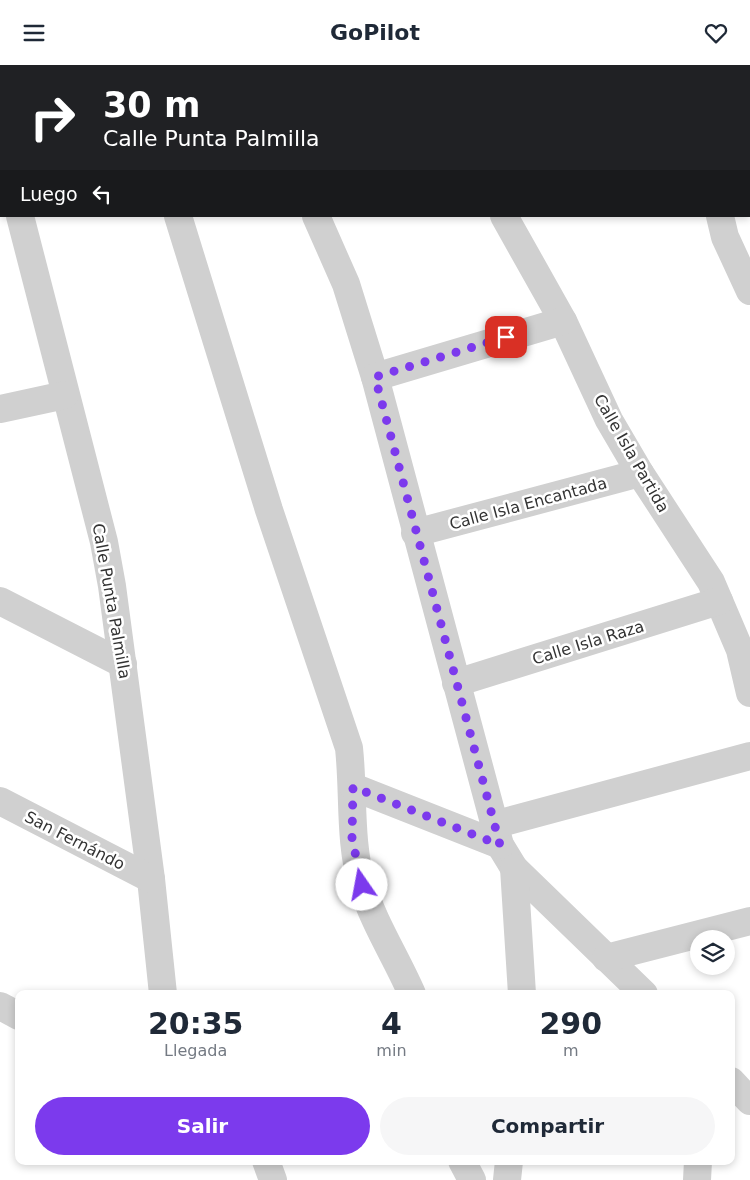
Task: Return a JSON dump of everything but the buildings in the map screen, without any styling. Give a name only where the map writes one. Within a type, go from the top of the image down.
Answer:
[{"type":"street","points":[[178,217],[269,510],[350,748],[353,787],[352,838],[362,885],[379,931],[410,990]]},
{"type":"street","points":[[316,217],[346,285],[375,377],[415,533],[497,835],[514,868],[640,990]]},
{"type":"street","name":"Calle Isla Partida","points":[[505,217],[563,321],[609,420],[640,473],[711,582],[745,652],[750,693]]},
{"type":"street","points":[[720,217],[725,237],[750,291]]},
{"type":"street","name":"Calle Punta Palmilla","points":[[14,224],[65,395],[104,541],[123,664],[151,879],[163,990]]},
{"type":"street","points":[[375,377],[563,321]]},
{"type":"street","points":[[0,409],[65,395]]},
{"type":"street","name":"Calle Isla Encantada","points":[[415,533],[640,473]]},
{"type":"street","points":[[0,601],[123,664]]},
{"type":"street","name":"Calle Isla Raza","points":[[456,683],[719,601]]},
{"type":"street","points":[[353,787],[497,835],[750,756]]},
{"type":"street","name":"San Fernándo","points":[[0,801],[151,879]]},
{"type":"street","points":[[514,868],[522,990]]},
{"type":"street","points":[[606,958],[750,921]]},
{"type":"street","points":[[0,1006],[15,1014]]},
{"type":"street","points":[[735,1085],[750,1101]]},
{"type":"street","points":[[267,1165],[273,1180]]},
{"type":"street","points":[[464,1165],[472,1180]]},
{"type":"street","points":[[507,1180],[509,1165]]},
{"type":"street","points":[[697,1180],[698,1165]]},
{"type":"route","points":[[362,885],[352,838],[353,787],[500,845],[415,533],[375,377],[506,337]]}]
